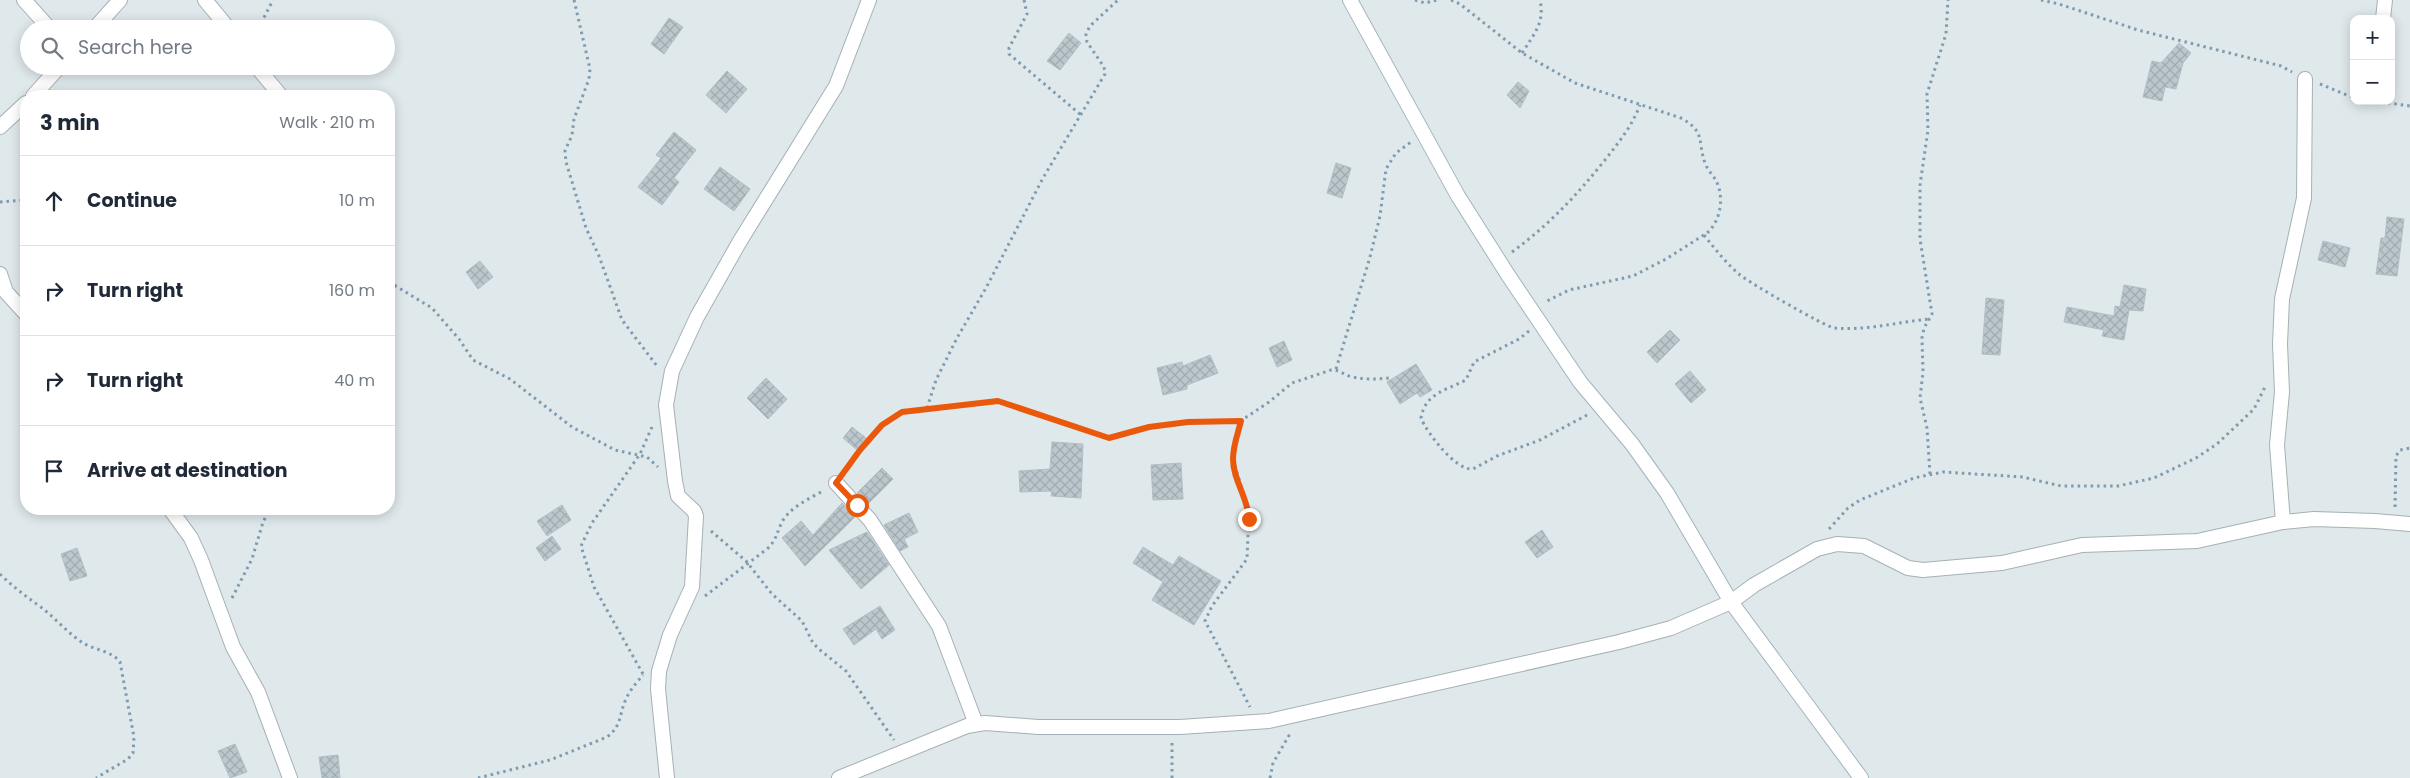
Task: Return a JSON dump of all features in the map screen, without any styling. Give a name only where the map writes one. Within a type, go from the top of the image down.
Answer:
[{"type":"street","points":[[24,0],[42,20]]},
{"type":"street","points":[[102,20],[120,0]]},
{"type":"street","points":[[205,0],[222,20]]},
{"type":"street","points":[[668,778],[658,689],[659,671],[662,656],[693,581],[696,516],[694,511],[678,496],[675,481],[666,405],[672,371],[697,317],[740,241],[836,86],[869,0]]},
{"type":"street","points":[[1350,0],[1458,196],[1530,310],[1580,382],[1603,407],[1667,493],[1731,602],[1861,778]]},
{"type":"street","points":[[2383,15],[2385,0]]},
{"type":"street","points":[[38,90],[52,75]]},
{"type":"street","points":[[264,75],[276,90]]},
{"type":"street","points":[[2283,522],[2277,445],[2282,392],[2281,308],[2285,277],[2304,198],[2305,79]]},
{"type":"street","points":[[0,127],[20,109]]},
{"type":"street","points":[[0,274],[6,292],[20,307]]},
{"type":"street","points":[[836,483],[870,520],[939,626],[976,724]]},
{"type":"street","points":[[175,515],[186,530],[198,552],[233,647],[258,692],[290,778]]},
{"type":"street","points":[[839,778],[902,751],[976,724],[1038,727],[1170,727],[1256,722],[1301,714],[1619,642],[1671,628],[1731,602],[1754,585],[1818,549],[1836,544],[1864,546],[1908,568],[1923,570],[2002,563],[2082,545],[2197,541],[2283,522],[2314,519],[2410,524]]},
{"type":"path","points":[[263,20],[273,0]]},
{"type":"path","points":[[574,0],[590,69],[589,79],[574,119],[572,135],[565,151],[566,162],[586,228],[599,256],[622,320],[639,344],[653,358],[659,374]]},
{"type":"path","points":[[1024,0],[1027,14],[1009,48],[1009,54],[1081,115]]},
{"type":"path","points":[[927,408],[936,380],[957,338],[986,288],[1043,178],[1081,115],[1105,70],[1087,42],[1086,34],[1090,26],[1118,0]]},
{"type":"path","points":[[1415,0],[1425,2],[1436,0]]},
{"type":"path","points":[[1451,0],[1460,4],[1522,53],[1575,83],[1681,118],[1698,131],[1705,164],[1717,183],[1720,200],[1716,222],[1704,235],[1633,276],[1569,290],[1530,310]]},
{"type":"path","points":[[1522,53],[1541,23],[1543,13],[1540,0]]},
{"type":"path","points":[[1930,474],[1927,428],[1920,398],[1923,372],[1922,338],[1924,328],[1932,314],[1920,239],[1920,185],[1928,130],[1927,94],[1946,34],[1948,0]]},
{"type":"path","points":[[2041,0],[2138,30],[2281,66],[2305,79],[2350,96]]},
{"type":"path","points":[[2395,104],[2410,106]]},
{"type":"path","points":[[1499,261],[1540,231],[1563,210],[1632,125],[1640,105]]},
{"type":"path","points":[[1336,369],[1370,256],[1380,216],[1386,169],[1396,153],[1423,133]]},
{"type":"path","points":[[0,202],[20,200]]},
{"type":"path","points":[[1704,235],[1723,259],[1742,276],[1828,326],[1881,327],[1902,321],[1930,318]]},
{"type":"path","points":[[395,286],[432,308],[459,339],[473,360],[510,380],[572,427],[615,450],[647,457],[659,468]]},
{"type":"path","points":[[1538,322],[1519,339],[1474,362],[1466,380],[1440,391],[1426,403],[1421,418],[1434,439],[1458,465],[1473,469],[1497,456],[1540,440],[1603,407]]},
{"type":"path","points":[[682,608],[714,590],[772,544],[782,523],[790,514],[836,483],[860,450],[889,419],[902,412],[998,401],[1109,438],[1149,427],[1188,422],[1241,421],[1292,383],[1336,369],[1351,377],[1365,379],[1390,378]]},
{"type":"path","points":[[1818,549],[1826,533],[1848,508],[1877,492],[1930,474],[1959,472],[2023,477],[2061,486],[2118,486],[2154,478],[2196,458],[2217,444],[2246,419],[2261,397],[2267,381]]},
{"type":"path","points":[[1241,421],[1233,460],[1249,512],[1247,559],[1212,606],[1205,621],[1234,675],[1256,722]]},
{"type":"path","points":[[2395,523],[2396,456],[2400,450],[2410,448]]},
{"type":"path","points":[[478,778],[550,760],[599,742],[614,732],[622,716],[626,700],[645,676],[594,587],[582,546],[584,537],[592,523],[640,454]]},
{"type":"path","points":[[231,601],[252,559],[267,515]]},
{"type":"path","points":[[696,516],[748,563],[772,594],[802,621],[813,643],[846,671],[902,751]]},
{"type":"path","points":[[0,574],[16,590],[43,609],[80,641],[91,648],[114,656],[120,662],[134,737],[133,752],[128,759],[96,778]]},
{"type":"path","points":[[1270,778],[1273,762],[1301,714]]},
{"type":"path","points":[[1170,727],[1172,778]]},
{"type":"building","points":[[669,18],[683,27],[664,54],[651,44]]},
{"type":"building","points":[[1069,33],[1081,43],[1060,70],[1047,61]]},
{"type":"building","points":[[2179,43],[2191,53],[2183,63],[2176,89],[2165,87],[2162,101],[2143,97],[2152,61],[2161,63]]},
{"type":"building","points":[[727,71],[747,89],[726,113],[706,95]]},
{"type":"building","points":[[1518,82],[1529,91],[1520,108],[1507,95]]},
{"type":"building","points":[[674,132],[696,150],[674,178],[679,182],[662,205],[638,187],[661,158],[656,155]]},
{"type":"building","points":[[1336,163],[1351,168],[1342,198],[1327,193]]},
{"type":"building","points":[[720,167],[750,189],[734,211],[704,189]]},
{"type":"building","points":[[2387,217],[2404,219],[2397,276],[2376,274],[2381,238],[2385,238]]},
{"type":"building","points":[[2323,241],[2350,248],[2345,267],[2318,260]]},
{"type":"building","points":[[480,261],[493,277],[478,289],[466,272]]},
{"type":"building","points":[[2124,285],[2146,289],[2143,311],[2129,310],[2124,340],[2102,336],[2104,330],[2064,322],[2067,307],[2114,316],[2115,306],[2120,307]]},
{"type":"building","points":[[1986,298],[2004,300],[2000,355],[1982,354]]},
{"type":"building","points":[[1670,330],[1680,340],[1657,363],[1647,352]]},
{"type":"building","points":[[1284,341],[1292,360],[1277,367],[1269,348]]},
{"type":"building","points":[[1210,355],[1218,373],[1187,385],[1187,389],[1163,395],[1157,368],[1182,362],[1183,366]]},
{"type":"building","points":[[1416,364],[1432,390],[1420,397],[1417,393],[1400,404],[1387,382]]},
{"type":"building","points":[[1690,371],[1706,390],[1691,403],[1675,384]]},
{"type":"building","points":[[766,378],[787,399],[768,419],[747,398]]},
{"type":"building","points":[[852,427],[866,438],[856,449],[843,438]]},
{"type":"building","points":[[1052,442],[1083,444],[1081,498],[1051,496],[1052,491],[1020,492],[1019,471],[1050,469]]},
{"type":"building","points":[[1181,463],[1183,499],[1153,500],[1151,465]]},
{"type":"building","points":[[882,468],[893,479],[868,504],[857,493]]},
{"type":"building","points":[[842,503],[855,517],[805,566],[782,538],[801,521],[813,535]]},
{"type":"building","points":[[562,505],[571,520],[547,536],[537,521]]},
{"type":"building","points":[[909,513],[918,532],[904,539],[908,547],[900,551],[884,525]]},
{"type":"building","points":[[1542,530],[1553,547],[1537,558],[1525,542]]},
{"type":"building","points":[[867,532],[889,565],[861,589],[829,550]]},
{"type":"building","points":[[552,536],[561,549],[545,561],[536,548]]},
{"type":"building","points":[[1143,547],[1173,565],[1179,556],[1221,581],[1194,625],[1152,600],[1163,582],[1133,563]]},
{"type":"building","points":[[77,548],[87,576],[70,581],[61,554]]},
{"type":"building","points":[[880,606],[895,630],[882,639],[876,629],[854,645],[843,629]]},
{"type":"building","points":[[235,744],[247,772],[230,778],[218,751]]},
{"type":"building","points":[[338,755],[340,778],[322,778],[319,757]]},
{"type":"route","points":[[857,505],[836,483],[843,477],[849,464],[860,450],[889,419],[902,412],[998,401],[1071,424],[1106,438],[1149,427],[1188,422],[1241,421],[1233,460],[1240,489],[1248,506],[1249,519]]}]
